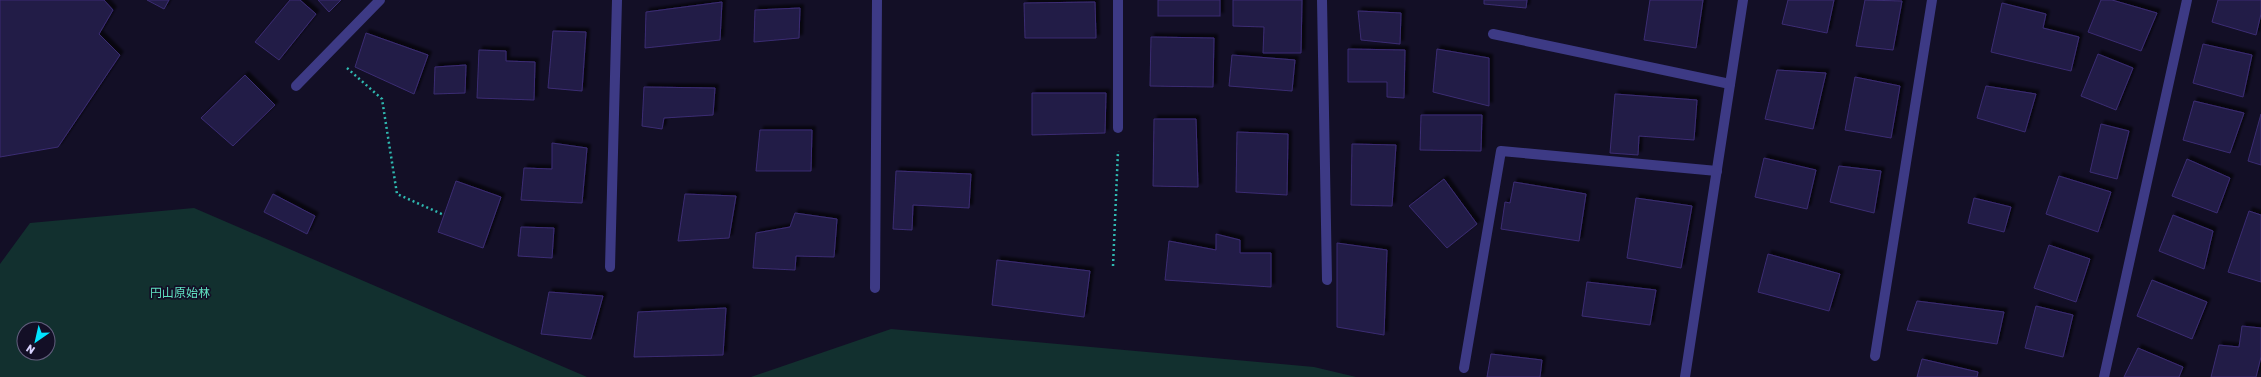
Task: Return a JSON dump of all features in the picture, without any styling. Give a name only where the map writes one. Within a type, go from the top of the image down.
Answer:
[{"type":"street","points":[[296,86],[380,0]]},
{"type":"street","points":[[610,267],[617,0]]},
{"type":"street","points":[[875,288],[877,0]]},
{"type":"street","points":[[1118,0],[1118,128]]},
{"type":"street","points":[[1322,0],[1327,280]]},
{"type":"street","points":[[1685,377],[1743,0]]},
{"type":"street","points":[[1875,356],[1932,0]]},
{"type":"street","points":[[2104,377],[2187,0]]},
{"type":"street","points":[[1493,34],[1730,84]]},
{"type":"street","points":[[1464,368],[1501,151],[1717,170]]},
{"type":"path","points":[[341,62],[382,100],[397,194],[444,215]]},
{"type":"path","points":[[1113,266],[1118,128]]},
{"type":"green space","name":"円山原始林","points":[[194,208],[587,377],[0,377],[0,264],[30,223]]},
{"type":"green space","points":[[891,329],[1314,367],[1356,377],[751,377]]},
{"type":"building","points":[[0,0],[104,0],[113,10],[99,34],[120,55],[58,147],[0,157]]},
{"type":"building","points":[[147,0],[169,0],[164,9]]},
{"type":"building","points":[[290,0],[300,0],[316,14],[279,60],[255,42]]},
{"type":"building","points":[[318,0],[341,0],[329,12]]},
{"type":"building","points":[[1158,0],[1220,0],[1220,16],[1158,16]]},
{"type":"building","points":[[1233,0],[1302,0],[1301,53],[1263,53],[1264,27],[1233,26]]},
{"type":"building","points":[[1484,0],[1527,0],[1526,8],[1484,4]]},
{"type":"building","points":[[1650,0],[1703,0],[1696,48],[1644,40]]},
{"type":"building","points":[[1788,0],[1834,0],[1827,33],[1782,24]]},
{"type":"building","points":[[1865,0],[1902,1],[1893,50],[1856,46]]},
{"type":"building","points":[[2101,0],[2112,0],[2157,13],[2141,51],[2088,32]]},
{"type":"building","points":[[2218,0],[2261,0],[2261,14],[2256,35],[2212,22]]},
{"type":"building","points":[[722,2],[720,40],[645,48],[646,12]]},
{"type":"building","points":[[1095,2],[1096,38],[1025,38],[1024,3]]},
{"type":"building","points":[[2002,3],[2046,14],[2043,28],[2079,37],[2071,71],[1991,52]]},
{"type":"building","points":[[800,8],[799,38],[754,42],[755,10]]},
{"type":"building","points":[[1358,11],[1401,13],[1400,44],[1361,40]]},
{"type":"building","points":[[553,31],[586,32],[582,91],[548,88]]},
{"type":"building","points":[[366,33],[428,55],[414,94],[355,67]]},
{"type":"building","points":[[1151,37],[1214,38],[1213,87],[1150,86]]},
{"type":"building","points":[[2203,44],[2252,55],[2243,97],[2193,83]]},
{"type":"building","points":[[1348,49],[1405,50],[1404,98],[1387,97],[1387,82],[1348,82]]},
{"type":"building","points":[[1437,49],[1489,58],[1489,106],[1433,92]]},
{"type":"building","points":[[479,50],[506,51],[506,61],[535,62],[534,100],[477,98]]},
{"type":"building","points":[[2098,54],[2133,68],[2116,110],[2081,96]]},
{"type":"building","points":[[1232,55],[1295,60],[1292,91],[1229,86]]},
{"type":"building","points":[[466,65],[465,93],[434,94],[435,67]]},
{"type":"building","points":[[1777,70],[1826,73],[1813,129],[1765,119]]},
{"type":"building","points":[[245,75],[275,105],[233,146],[201,118]]},
{"type":"building","points":[[1855,77],[1900,86],[1891,138],[1845,130]]},
{"type":"building","points":[[1986,86],[2036,94],[2025,132],[1977,118]]},
{"type":"building","points":[[644,87],[715,88],[713,115],[664,118],[662,129],[642,126]]},
{"type":"building","points":[[1032,93],[1106,93],[1105,133],[1032,135]]},
{"type":"building","points":[[1615,94],[1697,100],[1694,140],[1639,136],[1638,155],[1610,153]]},
{"type":"building","points":[[2194,101],[2244,113],[2230,153],[2183,140]]},
{"type":"building","points":[[2261,114],[2261,165],[2248,161]]},
{"type":"building","points":[[1421,115],[1482,115],[1481,151],[1420,150]]},
{"type":"building","points":[[1154,119],[1196,119],[1198,187],[1153,186]]},
{"type":"building","points":[[2101,124],[2129,131],[2117,179],[2090,172]]},
{"type":"building","points":[[760,130],[812,130],[811,171],[756,171]]},
{"type":"building","points":[[1237,132],[1288,134],[1287,195],[1236,192]]},
{"type":"building","points":[[552,143],[587,148],[582,203],[521,200],[524,168],[552,169]]},
{"type":"building","points":[[1352,144],[1396,145],[1392,206],[1351,205]]},
{"type":"building","points":[[1764,158],[1816,170],[1807,209],[1755,197]]},
{"type":"building","points":[[2187,159],[2230,178],[2217,213],[2172,196]]},
{"type":"building","points":[[1839,166],[1881,171],[1874,213],[1830,202]]},
{"type":"building","points":[[896,171],[971,174],[969,208],[913,205],[912,230],[893,229]]},
{"type":"building","points":[[2059,176],[2111,192],[2098,232],[2046,214]]},
{"type":"building","points":[[1444,179],[1477,224],[1447,248],[1409,206]]},
{"type":"building","points":[[456,181],[501,197],[483,248],[438,232]]},
{"type":"building","points":[[1514,182],[1586,194],[1579,241],[1501,229],[1505,202],[1510,203]]},
{"type":"building","points":[[273,194],[315,216],[307,234],[264,212]]},
{"type":"building","points":[[685,194],[736,196],[729,238],[678,241]]},
{"type":"building","points":[[1636,198],[1692,206],[1681,268],[1627,258]]},
{"type":"building","points":[[1974,198],[2011,207],[2004,232],[1968,223]]},
{"type":"building","points":[[2249,211],[2261,215],[2261,282],[2228,272]]},
{"type":"building","points":[[795,213],[837,219],[834,257],[796,256],[795,270],[753,268],[756,233],[790,227]]},
{"type":"building","points":[[2173,215],[2213,231],[2204,269],[2159,251]]},
{"type":"building","points":[[521,227],[554,228],[552,258],[518,256]]},
{"type":"building","points":[[1216,234],[1240,240],[1240,253],[1271,253],[1271,287],[1165,280],[1169,241],[1216,250]]},
{"type":"building","points":[[1337,243],[1387,250],[1384,335],[1337,327]]},
{"type":"building","points":[[2049,245],[2090,259],[2076,302],[2034,288]]},
{"type":"building","points":[[1768,254],[1840,274],[1829,311],[1758,292]]},
{"type":"building","points":[[997,260],[1090,271],[1084,317],[992,305]]},
{"type":"building","points":[[2152,280],[2207,302],[2192,339],[2137,316]]},
{"type":"building","points":[[1587,282],[1656,290],[1650,325],[1582,316]]},
{"type":"building","points":[[549,292],[603,296],[591,339],[541,334]]},
{"type":"building","points":[[1917,301],[2004,312],[1997,344],[1907,330]]},
{"type":"building","points":[[2036,306],[2073,315],[2063,357],[2025,348]]},
{"type":"building","points":[[726,308],[723,355],[634,357],[638,312]]},
{"type":"building","points":[[2242,326],[2261,328],[2261,357],[2256,377],[2211,377],[2219,345],[2239,347]]},
{"type":"building","points":[[2138,348],[2183,367],[2179,377],[2124,377]]},
{"type":"building","points":[[1491,354],[1542,360],[1540,377],[1487,377]]},
{"type":"building","points":[[1922,359],[1978,372],[1977,377],[1917,377]]}]
